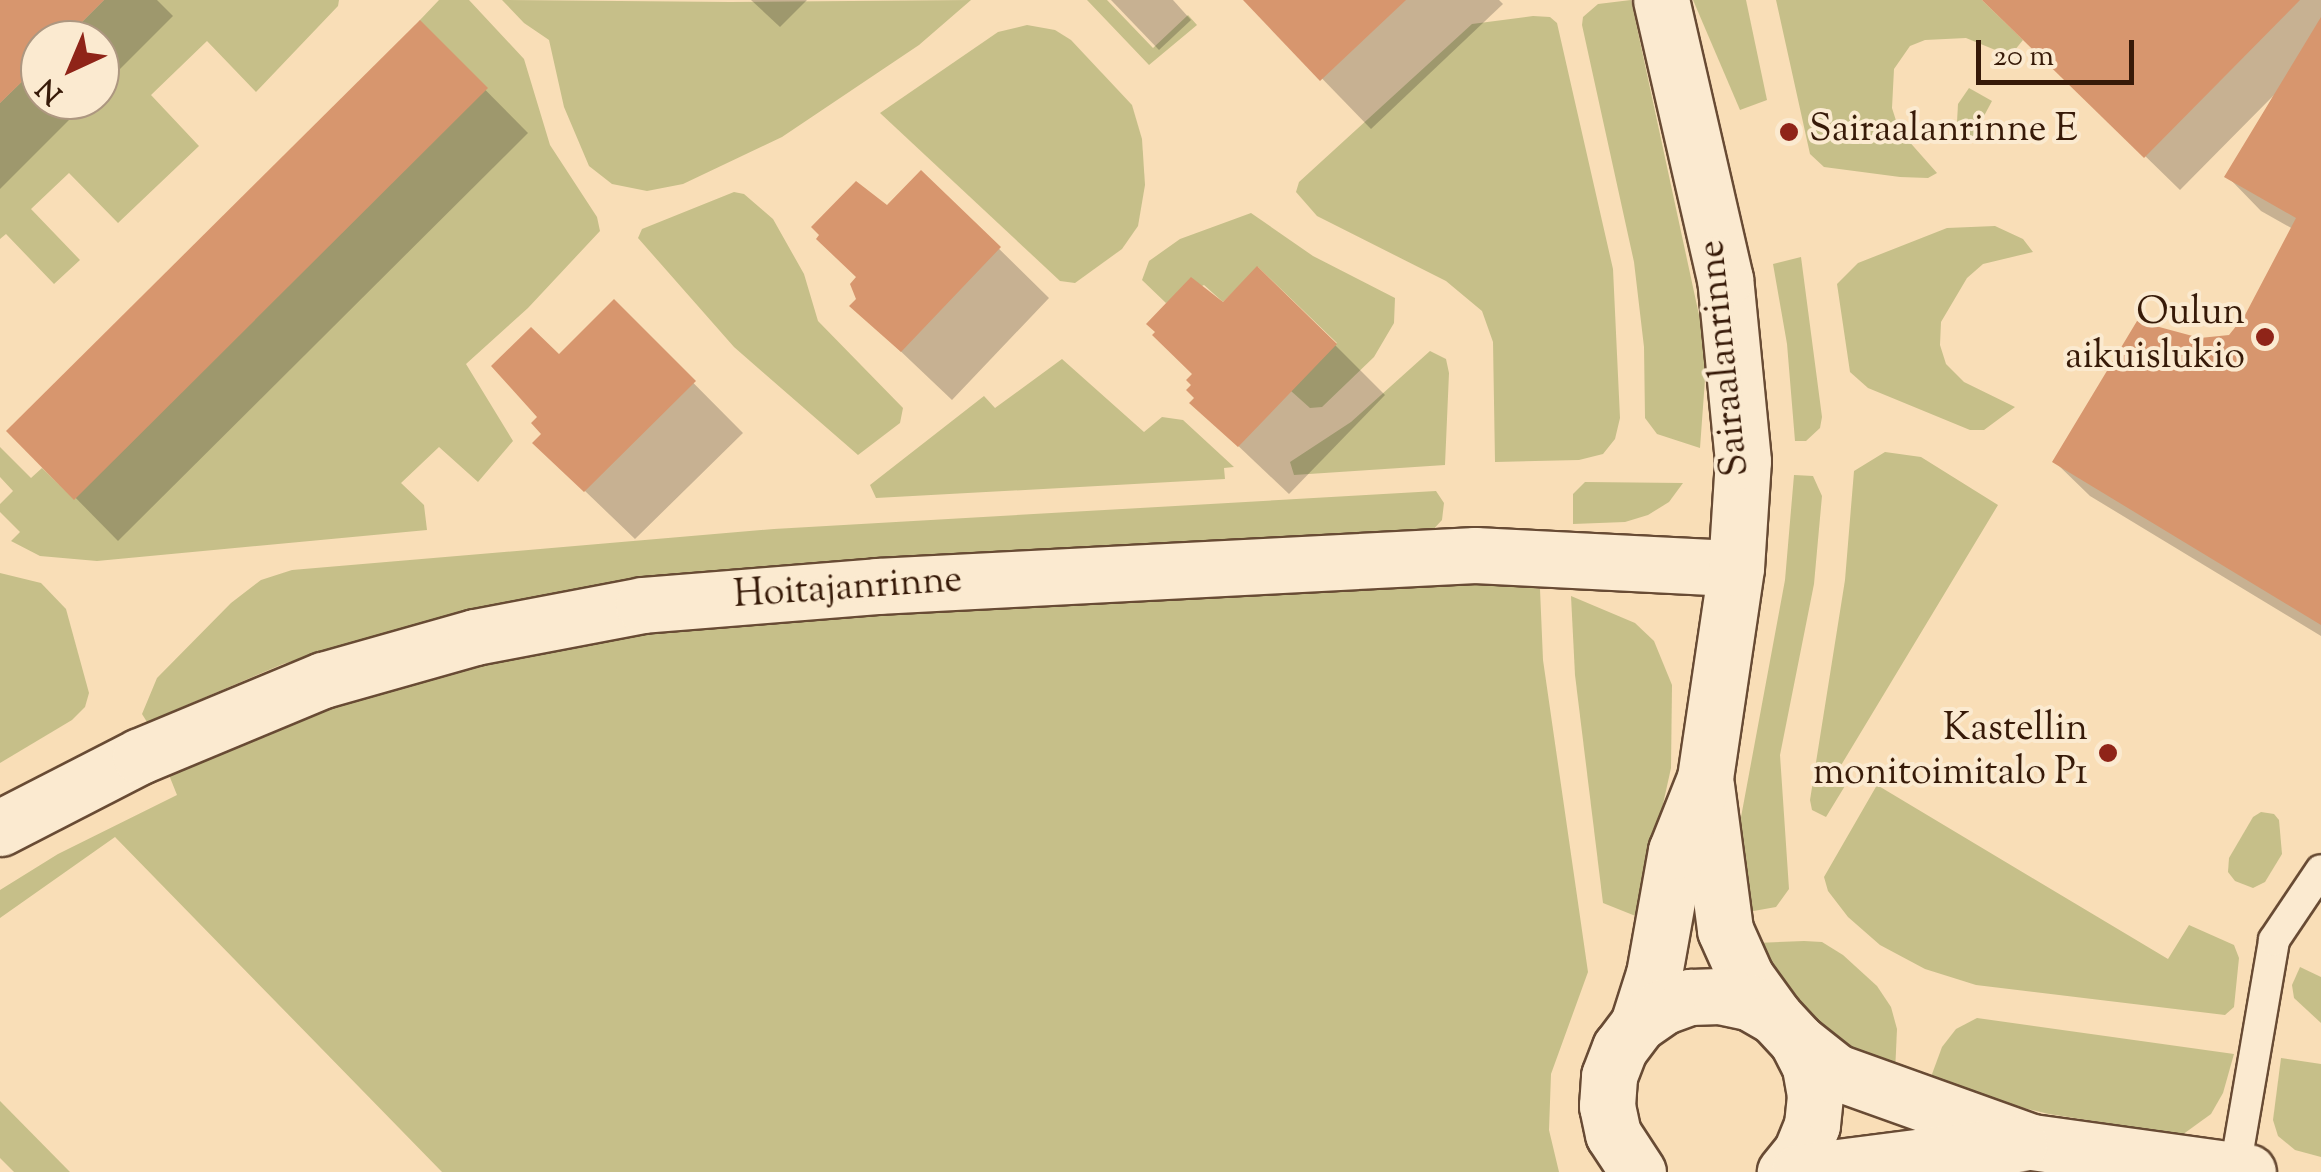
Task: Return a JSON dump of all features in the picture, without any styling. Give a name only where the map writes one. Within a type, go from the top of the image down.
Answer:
[{"type":"street","name":"Sairaalanrinne","points":[[1631,1168],[1613,1134],[1607,1106],[1609,1076],[1620,1048],[1638,1024],[1654,974],[1676,851],[1705,778],[1736,568],[1744,461],[1725,279],[1661,0]]},
{"type":"street","name":"Hoitajanrinne","points":[[0,828],[140,756],[323,680],[475,637],[644,605],[897,585],[1475,554],[1736,568]]},
{"type":"street","name":"Sairaalanrinne","points":[[1705,778],[1725,930],[1746,977],[1786,1029]]},
{"type":"street","points":[[1638,1024],[1662,1007],[1690,997],[1720,996],[1749,1002],[1836,1072],[2033,1157]]},
{"type":"street","points":[[1785,1172],[1801,1152],[1812,1125],[1815,1096],[1810,1067],[1786,1029]]},
{"type":"street","points":[[1799,1172],[2033,1157],[2122,1158],[2241,1171]]},
{"type":"lane","points":[[2241,1171],[2274,940],[2321,870]]},
{"type":"shaded area","points":[[104,0],[339,0],[338,6],[256,92],[207,41],[151,95],[199,146],[118,223],[69,173],[31,209],[80,260],[54,284],[6,234],[0,239],[0,103],[20,84],[20,120],[120,120],[120,20],[84,20]]},
{"type":"shaded area","points":[[439,0],[469,0],[524,59],[550,145],[597,217],[600,231],[528,308],[466,364],[513,441],[478,482],[439,447],[401,483],[424,505],[427,530],[97,561],[40,556],[11,541],[20,532],[0,512],[0,504],[13,491],[0,477],[0,447],[31,478],[42,468],[74,499],[420,20]]},
{"type":"shaded area","points":[[502,0],[971,0],[919,45],[782,137],[683,184],[647,191],[612,184],[589,166],[564,107],[549,40],[524,23]]},
{"type":"shaded area","points":[[1087,0],[1107,0],[1153,48],[1188,15],[1197,25],[1149,65]]},
{"type":"shaded area","points":[[1631,0],[1707,352],[1700,448],[1657,434],[1645,418],[1644,347],[1634,262],[1582,25],[1583,17],[1598,4]]},
{"type":"shaded area","points":[[1693,0],[1746,0],[1767,100],[1740,110]]},
{"type":"shaded area","points":[[1776,0],[1982,0],[2023,40],[2010,56],[1966,38],[1925,40],[1910,46],[1894,69],[1892,108],[1899,130],[1937,173],[1928,178],[1900,177],[1824,167],[1810,154]]},
{"type":"shaded area","points":[[1550,17],[1557,23],[1613,269],[1620,418],[1615,439],[1603,454],[1579,460],[1495,462],[1493,342],[1482,311],[1446,281],[1317,216],[1296,192],[1299,182],[1472,24]]},
{"type":"shaded area","points":[[1027,25],[1055,30],[1071,40],[1132,105],[1142,139],[1145,185],[1138,226],[1122,249],[1075,283],[1060,281],[880,113],[998,32]]},
{"type":"shaded area","points":[[1969,88],[1992,101],[1971,140],[1962,137],[1957,122],[1958,104]]},
{"type":"shaded area","points":[[734,192],[744,194],[773,219],[804,274],[818,321],[903,408],[900,423],[858,455],[734,347],[638,238],[642,229]]},
{"type":"shaded area","points":[[1251,213],[1313,256],[1395,298],[1394,323],[1374,357],[1322,407],[1310,408],[1291,391],[1337,343],[1258,267],[1223,302],[1204,285],[1166,303],[1142,280],[1149,261],[1180,239]]},
{"type":"shaded area","points":[[1995,226],[2023,239],[2033,252],[1983,264],[1967,278],[1941,322],[1940,345],[1946,364],[1964,382],[2015,407],[1984,430],[1970,430],[1868,388],[1850,372],[1837,284],[1858,263],[1947,228]]},
{"type":"shaded area","points":[[1801,257],[1822,417],[1820,428],[1806,441],[1795,441],[1787,344],[1773,264]]},
{"type":"shaded area","points":[[1430,351],[1446,359],[1449,373],[1445,465],[1294,475],[1290,462],[1351,422]]},
{"type":"shaded area","points":[[1062,359],[1144,432],[1162,417],[1183,420],[1234,467],[1224,468],[1225,479],[876,498],[870,485],[984,396],[995,408]]},
{"type":"shaded area","points":[[1885,452],[1921,457],[1998,505],[1840,767],[1851,776],[1826,817],[1812,810],[1810,800],[1845,580],[1854,471]]},
{"type":"shaded area","points":[[1794,475],[1813,476],[1822,496],[1814,584],[1780,755],[1789,889],[1776,907],[1748,912],[1739,828],[1785,580]]},
{"type":"shaded area","points":[[1585,482],[1683,483],[1669,502],[1648,515],[1625,522],[1573,524],[1573,494]]},
{"type":"shaded area","points":[[1436,491],[1444,503],[1442,520],[1430,533],[806,565],[606,583],[414,625],[283,664],[147,722],[142,714],[157,678],[231,603],[261,580],[292,570],[774,529]]},
{"type":"shaded area","points":[[0,573],[41,583],[66,609],[89,693],[85,707],[72,720],[0,763]]},
{"type":"shaded area","points":[[1506,583],[1540,589],[1543,660],[1588,972],[1551,1074],[1549,1130],[1559,1172],[442,1172],[115,837],[0,918],[0,890],[58,854],[177,795],[167,770],[297,717],[430,674],[556,647],[724,622]]},
{"type":"shaded area","points":[[1571,596],[1635,623],[1654,641],[1672,685],[1671,768],[1638,917],[1603,903],[1575,675]]},
{"type":"shaded area","points":[[1877,785],[2168,959],[2189,925],[2234,945],[2239,958],[2234,1007],[2225,1015],[1976,985],[1925,969],[1880,945],[1848,917],[1828,891],[1824,877]]},
{"type":"shaded area","points":[[2261,812],[2274,814],[2279,820],[2282,854],[2265,882],[2253,888],[2235,881],[2228,872],[2229,858],[2253,817]]},
{"type":"shaded area","points":[[1822,942],[1877,986],[1891,1007],[1897,1029],[1895,1073],[1848,1054],[1796,1011],[1756,943]]},
{"type":"shaded area","points":[[2300,967],[2321,977],[2321,1023],[2294,998],[2292,985]]},
{"type":"shaded area","points":[[1977,1018],[2234,1054],[2223,1093],[2211,1114],[2182,1135],[2049,1114],[1928,1085],[1942,1047],[1956,1029]]},
{"type":"shaded area","points":[[2281,1058],[2321,1064],[2321,1157],[2295,1150],[2278,1136],[2273,1120]]},
{"type":"shaded area","points":[[0,1101],[70,1172],[14,1172],[0,1158]]},
{"type":"building","points":[[0,0],[104,0],[84,20],[20,20],[20,84],[0,103]]},
{"type":"building","points":[[1243,0],[1406,0],[1320,81]]},
{"type":"building","points":[[1982,0],[2300,0],[2144,158]]},
{"type":"building","name":"Oulun aikuislukio","points":[[2321,17],[2321,625],[2052,462],[2137,321],[2200,338],[2229,335],[2245,315],[2296,218],[2224,177]]},
{"type":"building","points":[[420,20],[488,88],[74,500],[6,431]]},
{"type":"building","points":[[921,170],[1001,247],[901,352],[849,306],[856,299],[850,284],[856,277],[816,239],[819,235],[811,227],[856,181],[887,205]]},
{"type":"building","points":[[1257,266],[1337,344],[1238,447],[1189,403],[1194,398],[1186,390],[1191,385],[1186,380],[1192,374],[1152,335],[1155,332],[1146,324],[1191,277],[1223,302]]},
{"type":"building","points":[[614,299],[696,381],[584,492],[532,443],[541,434],[531,423],[537,417],[491,366],[531,327],[559,354]]},
{"type":"place","name":"Sairaalanrinne E","points":[[1789,132]]},
{"type":"place","name":"Oulun aikuislukio","points":[[2265,337]]},
{"type":"place","name":"Kastellin monitoimitalo P1","points":[[2108,753]]}]
